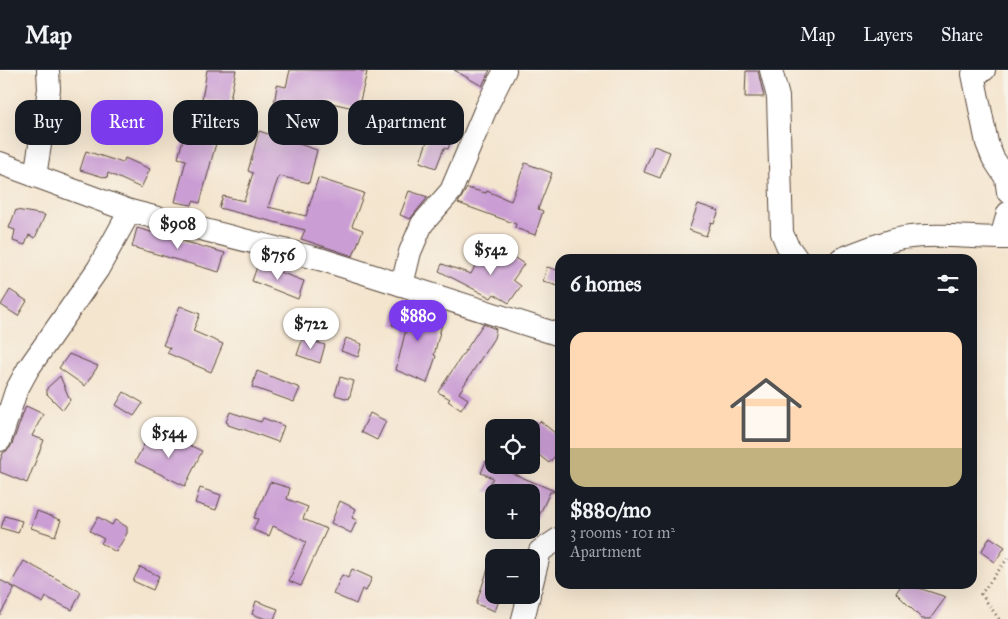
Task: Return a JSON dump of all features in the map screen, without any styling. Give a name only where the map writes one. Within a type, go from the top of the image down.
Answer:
[{"type":"street","points":[[35,176],[49,89],[48,70]]},
{"type":"street","points":[[402,285],[410,252],[422,224],[451,191],[487,106],[505,70]]},
{"type":"street","points":[[771,70],[778,97],[782,233],[786,245],[793,254]]},
{"type":"street","points":[[976,71],[987,143],[993,158],[1006,178],[1008,192]]},
{"type":"street","points":[[0,163],[130,211],[323,260],[555,333]]},
{"type":"street","points":[[0,440],[16,391],[28,370],[98,269],[130,211]]},
{"type":"street","points":[[854,254],[877,245],[921,236],[1004,238],[1008,213]]},
{"type":"street","points":[[540,551],[555,541]]},
{"type":"street","points":[[522,619],[526,604]]},
{"type":"path","points":[[999,619],[981,594],[1008,558]]},
{"type":"building","points":[[207,70],[236,70],[230,100],[202,99]]},
{"type":"building","points":[[290,70],[357,70],[367,72],[360,100],[348,100],[348,107],[338,104],[338,100],[275,100],[277,85],[286,87]]},
{"type":"building","points":[[454,70],[490,70],[482,86]]},
{"type":"building","points":[[746,71],[758,71],[764,97],[745,97]]},
{"type":"building","points":[[259,131],[268,134],[268,145],[302,145],[317,150],[309,183],[279,176],[268,207],[306,216],[318,178],[364,193],[352,226],[363,230],[353,256],[301,239],[305,230],[219,208],[223,196],[244,201],[253,173],[248,171],[255,145],[258,145]]},
{"type":"building","points":[[181,145],[216,145],[200,203],[193,201],[192,205],[175,202],[186,160],[178,158]]},
{"type":"building","points":[[426,145],[450,145],[448,149],[444,148],[436,168],[420,162]]},
{"type":"building","points":[[654,146],[670,152],[660,178],[644,172]]},
{"type":"building","points":[[86,151],[123,163],[125,158],[150,169],[141,188],[108,173],[107,178],[80,170]]},
{"type":"building","points":[[525,163],[552,173],[538,209],[543,211],[535,235],[515,228],[516,224],[458,203],[467,188],[486,193],[487,191],[511,201]]},
{"type":"building","points":[[409,191],[428,197],[410,219],[400,215]]},
{"type":"building","points":[[698,204],[719,211],[714,223],[711,222],[706,236],[689,230]]},
{"type":"building","points":[[16,210],[45,215],[35,238],[29,235],[25,245],[13,241],[15,230],[9,228]]},
{"type":"building","points":[[137,228],[225,253],[219,272],[132,247]]},
{"type":"building","points":[[501,249],[524,264],[513,280],[521,286],[509,303],[494,294],[491,298],[439,271],[442,264],[471,274],[480,256],[494,262]]},
{"type":"building","points":[[258,264],[304,281],[298,299],[252,281]]},
{"type":"building","points":[[547,267],[555,269],[555,285],[543,281]]},
{"type":"building","points":[[10,290],[27,301],[18,316],[1,305]]},
{"type":"building","points":[[180,306],[200,314],[193,331],[223,344],[211,372],[167,353],[170,348],[163,345]]},
{"type":"building","points":[[417,308],[444,316],[434,355],[436,356],[427,383],[396,370],[406,329],[392,325],[396,309],[416,314]]},
{"type":"building","points":[[483,324],[496,329],[494,338],[459,393],[468,399],[461,410],[448,401],[450,399],[438,392]]},
{"type":"building","points":[[303,338],[325,345],[320,363],[297,355]]},
{"type":"building","points":[[346,338],[362,344],[358,357],[341,351]]},
{"type":"building","points":[[69,354],[98,366],[85,386],[59,368]]},
{"type":"building","points":[[257,371],[300,388],[294,402],[252,387]]},
{"type":"building","points":[[60,376],[70,400],[63,410],[47,394],[47,388]]},
{"type":"building","points":[[340,377],[354,381],[349,399],[335,395]]},
{"type":"building","points":[[124,392],[143,403],[134,416],[116,405]]},
{"type":"building","points":[[26,406],[43,414],[32,436],[44,440],[27,483],[0,472],[0,461],[3,453],[12,444]]},
{"type":"building","points":[[230,412],[261,422],[263,418],[284,426],[278,442],[228,425],[226,422]]},
{"type":"building","points":[[370,413],[386,421],[377,440],[361,432]]},
{"type":"building","points":[[540,421],[555,433],[555,456],[549,463],[540,456]]},
{"type":"building","points":[[149,435],[173,446],[176,439],[202,451],[185,486],[135,462]]},
{"type":"building","points":[[485,463],[485,474],[514,474],[538,484],[490,484],[493,478],[481,473]]},
{"type":"building","points":[[270,482],[290,488],[287,499],[308,507],[303,519],[327,529],[301,586],[289,581],[306,542],[273,526],[269,536],[253,530],[258,519],[254,518]]},
{"type":"building","points":[[540,485],[555,491],[550,492],[540,514]]},
{"type":"building","points":[[200,488],[221,495],[216,510],[195,503]]},
{"type":"building","points":[[340,501],[356,509],[352,518],[357,520],[351,533],[331,523]]},
{"type":"building","points":[[37,511],[61,520],[55,536],[31,528]]},
{"type":"building","points":[[5,516],[22,521],[18,533],[1,528]]},
{"type":"building","points":[[98,517],[112,525],[115,520],[127,527],[127,533],[116,552],[101,543],[104,539],[90,531]]},
{"type":"building","points":[[990,537],[1005,547],[995,562],[981,552]]},
{"type":"building","points":[[24,561],[81,592],[72,610],[46,597],[43,603],[10,585]]},
{"type":"building","points":[[140,567],[159,576],[153,590],[133,581]]},
{"type":"building","points":[[352,569],[372,578],[366,591],[362,589],[356,604],[333,594],[342,575],[348,578]]},
{"type":"building","points":[[485,578],[485,604],[498,604],[495,611],[476,604]]},
{"type":"building","points":[[0,580],[15,588],[0,615]]},
{"type":"building","points":[[899,589],[921,589],[946,597],[930,619],[922,619],[896,593]]},
{"type":"building","points":[[256,601],[278,609],[274,619],[266,619],[252,614]]}]
